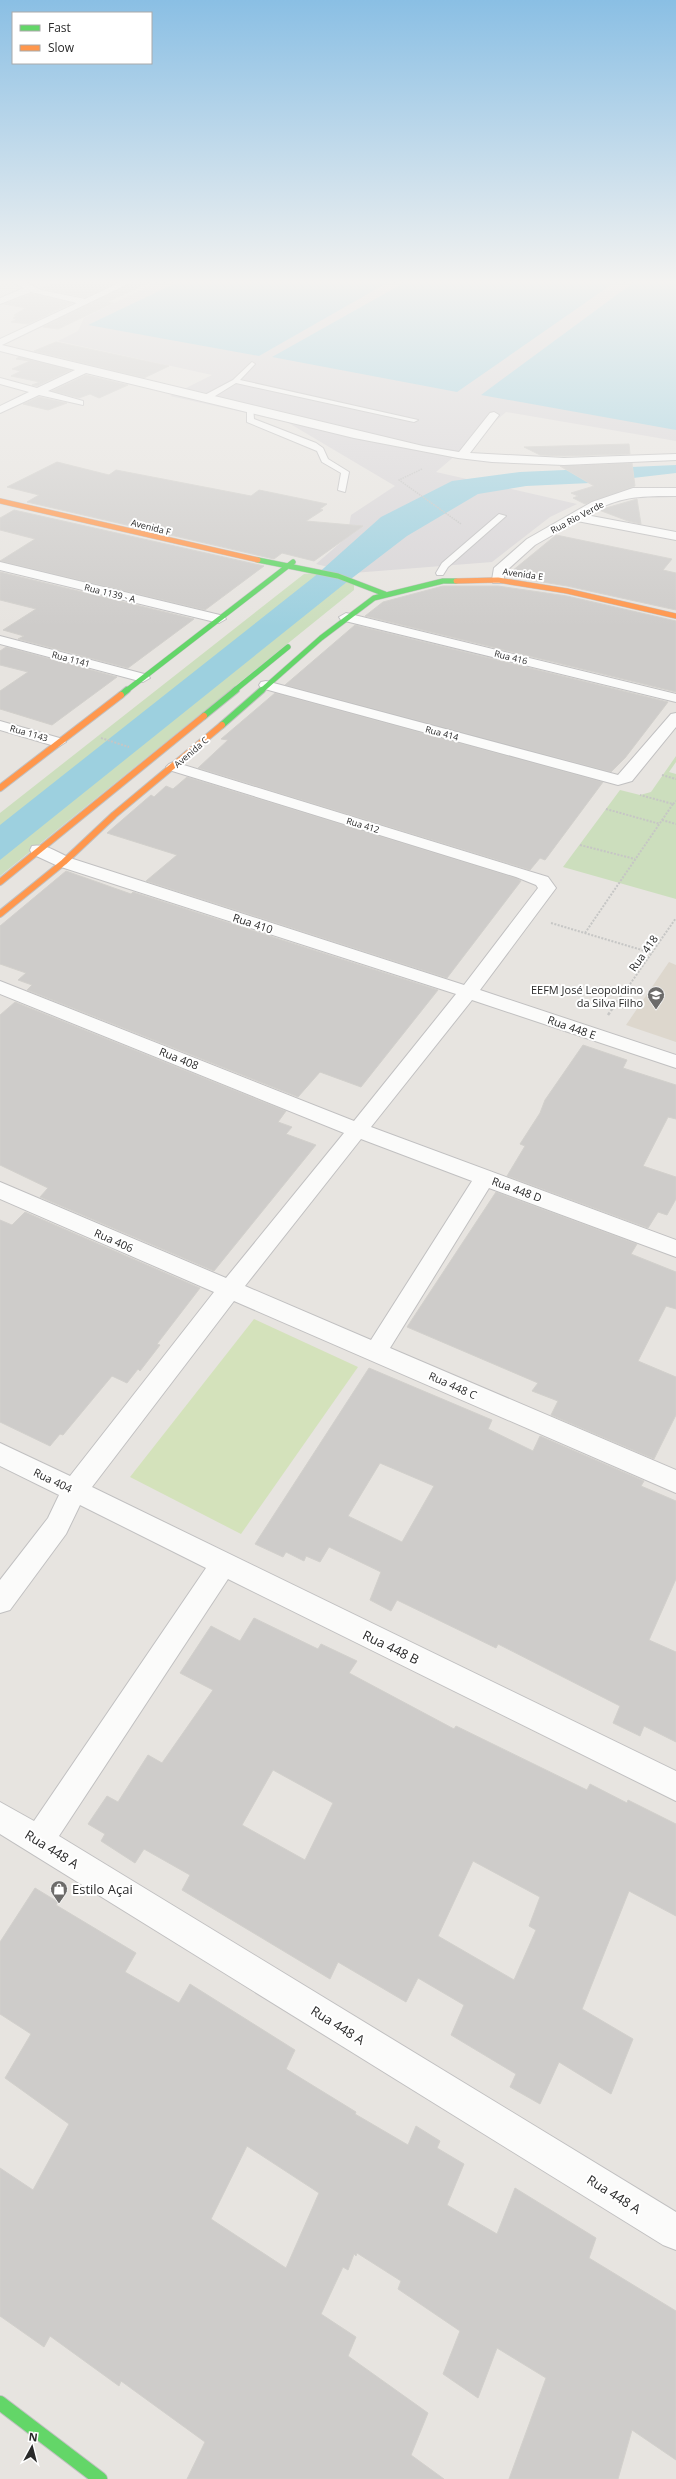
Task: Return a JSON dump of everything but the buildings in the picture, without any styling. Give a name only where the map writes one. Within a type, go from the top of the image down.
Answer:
[{"type":"street","points":[[0,410],[30,396]]},
{"type":"street","points":[[52,396],[79,403]]},
{"type":"street","points":[[190,396],[250,408],[346,433],[462,455],[541,462],[584,462],[676,457]]},
{"type":"street","points":[[462,455],[494,415]]},
{"type":"street","name":"Avenida F","points":[[0,492],[25,497],[296,566]]},
{"type":"street","name":"Rua Rio Verde","points":[[499,575],[531,542],[596,505],[633,492],[676,492]]},
{"type":"street","points":[[14,504],[25,497]]},
{"type":"street","name":"Avenida F","points":[[0,500],[296,566]]},
{"type":"street","points":[[576,517],[676,536]]},
{"type":"street","name":"Rua 1139 - A","points":[[0,566],[219,619]]},
{"type":"street","points":[[0,788],[219,619],[296,566],[354,580],[385,594]]},
{"type":"street","points":[[436,573],[460,571]]},
{"type":"street","name":"Avenida E","points":[[480,571],[676,616]]},
{"type":"street","name":"Avenida E","points":[[385,594],[443,581],[514,573]]},
{"type":"street","points":[[564,580],[608,590]]},
{"type":"street","points":[[358,592],[369,586],[383,582]]},
{"type":"street","name":"Avenida C","points":[[0,914],[64,862],[114,815],[174,767],[266,685],[346,617],[369,601],[385,594]]},
{"type":"street","name":"Rua 416","points":[[346,617],[676,698]]},
{"type":"street","name":"Rua 1141","points":[[0,640],[143,678]]},
{"type":"street","name":"Avenida C","points":[[0,882],[293,643]]},
{"type":"street","name":"Rua 414","points":[[266,685],[618,780],[626,778],[676,716]]},
{"type":"street","name":"Rua 1143","points":[[0,725],[58,742]]},
{"type":"street","name":"Rua 412","points":[[174,767],[522,873],[542,881],[547,888],[528,916]]},
{"type":"street","name":"Rua 410","points":[[38,850],[64,862],[468,992]]},
{"type":"street","points":[[0,1601],[57,1526],[74,1491],[229,1290],[528,916]]},
{"type":"street","name":"Rua 408","points":[[0,986],[357,1130]]},
{"type":"street","name":"Rua 448 E","points":[[468,992],[676,1062]]},
{"type":"street","name":"Rua 448 D","points":[[357,1130],[676,1249]]},
{"type":"street","points":[[376,1351],[485,1177]]},
{"type":"street","name":"Rua 406","points":[[0,1190],[229,1290]]},
{"type":"street","name":"Rua 448 C","points":[[229,1290],[376,1351],[676,1482]]},
{"type":"street","name":"Rua 404","points":[[0,1454],[106,1507]]},
{"type":"street","name":"Rua 448 B","points":[[106,1507],[676,1786]]},
{"type":"street","points":[[38,1841],[223,1565]]},
{"type":"street","name":"Rua 448 A","points":[[0,1816],[38,1841],[676,2232]]},
{"type":"street","points":[[0,2403],[100,2479]]},
{"type":"lane","points":[[204,399],[210,396]]},
{"type":"lane","points":[[302,396],[414,420]]},
{"type":"lane","points":[[250,408],[250,420],[260,426],[282,432],[320,450],[325,460],[345,472],[342,490]]},
{"type":"lane","points":[[436,573],[502,516]]},
{"type":"path","points":[[406,486],[454,518]]},
{"type":"path","points":[[106,740],[133,748]]},
{"type":"path","points":[[662,775],[676,779]]},
{"type":"path","points":[[640,795],[673,804]]},
{"type":"path","points":[[585,933],[676,801]]},
{"type":"path","points":[[606,809],[660,824]]},
{"type":"path","points":[[662,820],[676,824]]},
{"type":"path","points":[[580,845],[635,859]]},
{"type":"path","points":[[528,916],[652,954]]},
{"type":"path","name":"Rua 418","points":[[594,1035],[676,918]]},
{"type":"shaded area","points":[[170,396],[676,396],[676,441],[506,412],[436,472],[577,504],[550,517],[492,562],[353,573],[316,564],[347,537],[351,515],[395,486],[287,422]]},
{"type":"shaded area","name":"EEFM José Leopoldino da Silva Filho","points":[[669,962],[676,965],[676,1042],[626,1025]]},
{"type":"green space","points":[[315,573],[354,582],[354,590],[0,876],[0,813],[304,574]]},
{"type":"green space","points":[[676,756],[676,762],[669,772],[676,774],[676,899],[563,867],[620,790],[640,795],[651,792]]},
{"type":"green space","points":[[254,1319],[358,1367],[241,1534],[130,1477]]},
{"type":"water","points":[[485,396],[676,396],[676,430]]},
{"type":"water","points":[[676,465],[676,473],[590,483],[526,486],[478,494],[407,536],[343,585],[0,860],[0,825],[315,576],[381,517],[452,481],[520,472]]},
{"type":"traffic: fast","points":[[258,560],[338,576],[385,594]]},
{"type":"traffic: fast","points":[[121,695],[293,562]]},
{"type":"traffic: fast","points":[[222,725],[321,638],[374,598],[443,581],[456,581]]},
{"type":"traffic: fast","points":[[204,716],[288,647]]},
{"type":"traffic: fast","points":[[0,2403],[100,2479]]},
{"type":"traffic: slow","points":[[0,501],[258,560]]},
{"type":"traffic: slow","points":[[456,581],[498,580],[567,591],[676,616]]},
{"type":"traffic: slow","points":[[0,788],[121,695]]},
{"type":"traffic: slow","points":[[0,882],[204,716]]},
{"type":"traffic: slow","points":[[0,914],[64,862],[114,815],[222,725]]},
{"type":"place","name":"EEFM José Leopoldino da Silva Filho","points":[[656,1010]]},
{"type":"place","name":"Estilo Açai","points":[[59,1904]]}]
